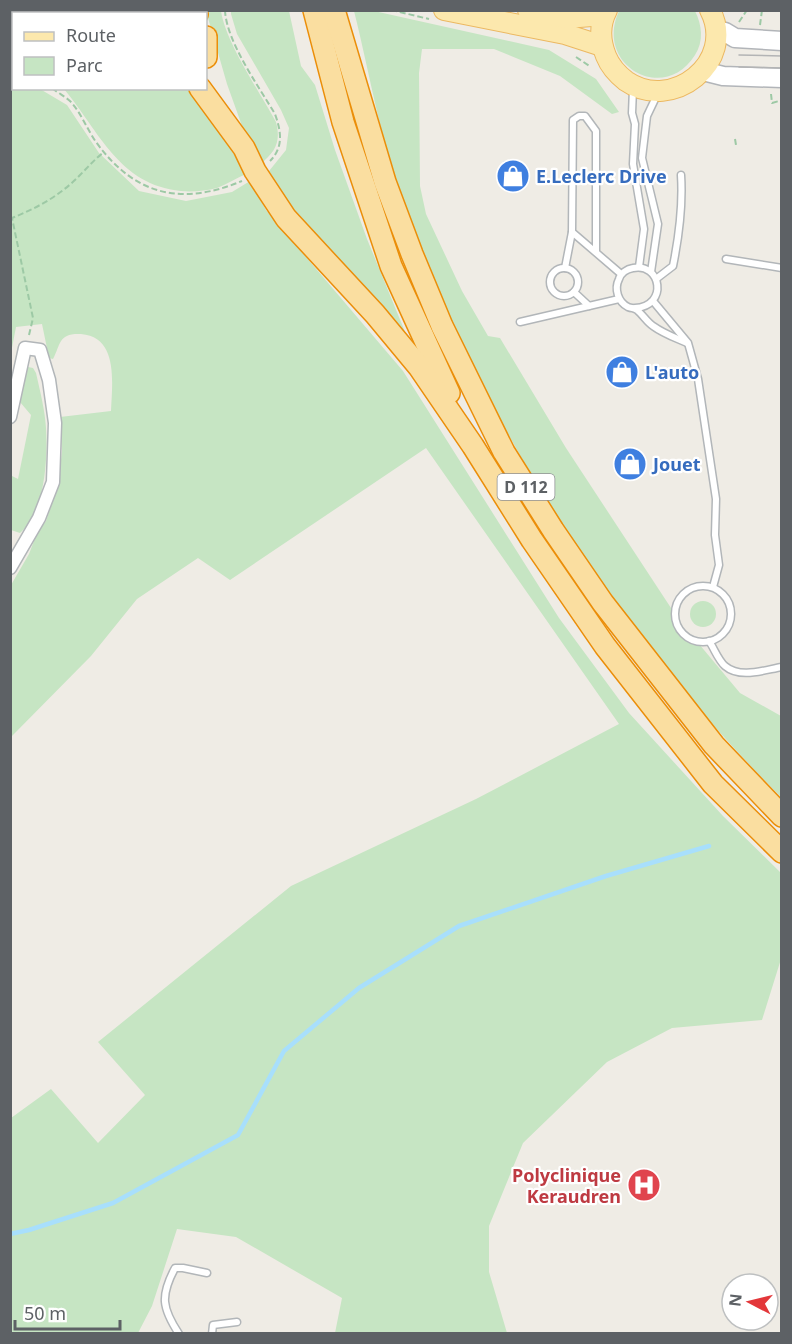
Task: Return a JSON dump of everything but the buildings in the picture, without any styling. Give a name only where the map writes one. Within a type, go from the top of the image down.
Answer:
[{"type":"highway","name":"D 112","points":[[314,10],[343,122],[391,266],[473,446],[532,540],[605,646],[713,784],[782,852]]},
{"type":"highway","name":"D 112","points":[[334,10],[385,182],[412,254],[442,326],[504,452],[603,603],[714,745],[782,816]]},
{"type":"highway","points":[[343,10],[361,104]]},
{"type":"highway","points":[[201,90],[244,148],[255,171],[286,218],[375,314],[411,358],[473,446]]},
{"type":"main road","points":[[528,10],[567,18],[606,13],[601,30],[602,46],[608,62],[619,76],[633,86],[658,92],[675,89],[690,82],[703,71],[715,45],[716,30],[710,10]]},
{"type":"main road","points":[[439,15],[565,34],[602,46]]},
{"type":"main road","points":[[716,30],[735,38],[782,41]]},
{"type":"main road","points":[[703,71],[776,83]]},
{"type":"street","points":[[10,417],[25,348],[40,350],[49,380],[55,423],[53,482],[39,518],[10,568]]},
{"type":"street","points":[[10,542],[19,554]]},
{"type":"lane","points":[[633,86],[632,113],[635,124],[633,164],[644,230],[639,267]]},
{"type":"lane","points":[[651,272],[658,224],[642,158],[647,117],[658,92]]},
{"type":"lane","points":[[565,268],[572,232],[573,120],[579,116],[585,116],[596,131],[596,252]]},
{"type":"lane","points":[[656,279],[673,266],[682,190],[681,175]]},
{"type":"lane","points":[[572,232],[621,274]]},
{"type":"lane","points":[[726,259],[782,268]]},
{"type":"lane","points":[[639,267],[651,272],[656,279],[658,290],[653,302],[642,308],[635,308],[629,307],[619,299],[616,286],[621,274],[626,270],[639,267]]},
{"type":"lane","points":[[565,268],[573,271],[578,279],[574,292],[561,296],[550,287],[550,277],[552,273],[565,268]]},
{"type":"lane","points":[[574,292],[589,306]]},
{"type":"lane","points":[[520,322],[619,299]]},
{"type":"lane","points":[[653,302],[688,343],[698,379],[716,499],[715,535],[719,565],[713,587]]},
{"type":"lane","points":[[635,308],[652,326],[671,337],[688,343]]},
{"type":"lane","points":[[698,586],[713,587],[726,597],[731,612],[728,627],[717,638],[709,641],[694,639],[681,630],[678,623],[676,608],[679,600],[690,589],[698,586]]},
{"type":"lane","points":[[709,641],[724,665],[735,672],[747,673],[782,667]]},
{"type":"lane","points":[[179,1334],[168,1316],[164,1297],[167,1284],[175,1269],[183,1268],[207,1273]]},
{"type":"lane","points":[[212,1334],[213,1325],[237,1322]]},
{"type":"path","points":[[225,10],[225,20],[232,40],[275,114],[280,127],[281,141],[277,154],[264,168]]},
{"type":"path","points":[[391,10],[439,15]]},
{"type":"path","points":[[736,27],[747,10]]},
{"type":"path","points":[[760,28],[762,10]]},
{"type":"path","points":[[575,56],[595,69]]},
{"type":"path","points":[[776,83],[772,103],[779,101]]},
{"type":"path","points":[[55,90],[71,102],[104,152],[118,167],[140,183],[164,193],[191,195],[218,191],[245,180]]},
{"type":"path","points":[[735,139],[736,145]]},
{"type":"path","points":[[25,348],[33,318],[12,218],[49,201],[80,176],[91,162],[104,152]]},
{"type":"green space","points":[[109,10],[111,12],[12,12],[12,58],[11,11]]},
{"type":"green space","points":[[221,11],[236,52],[276,122],[278,135],[276,146],[260,164],[246,137],[227,84],[206,12]]},
{"type":"green space","points":[[231,11],[289,11],[301,66],[315,85],[335,150],[367,239],[408,339],[339,269],[265,176],[286,150],[289,128],[237,34]]},
{"type":"green space","points":[[354,11],[374,11],[549,50],[596,79],[619,112],[612,114],[560,76],[494,49],[422,49],[419,73],[420,186],[426,214],[462,291],[488,336],[500,338],[566,448],[671,608],[675,627],[686,641],[699,644],[740,693],[781,716],[781,797],[721,733],[664,666],[611,596],[562,524],[516,448],[475,370],[438,291],[405,209],[383,136]]},
{"type":"green space","points":[[619,11],[695,11],[701,33],[698,50],[682,70],[667,77],[651,77],[636,72],[624,62],[616,48],[614,30]]},
{"type":"green space","points":[[11,70],[12,90],[42,90],[67,105],[99,153],[139,191],[186,201],[232,192],[250,181],[266,210],[403,371],[559,618],[629,713],[723,816],[781,873],[781,959],[762,1020],[672,1028],[607,1062],[523,1143],[489,1226],[489,1272],[507,1333],[335,1333],[342,1298],[236,1237],[177,1229],[152,1306],[138,1333],[11,1333],[11,1118],[51,1089],[98,1143],[145,1095],[98,1042],[291,886],[476,799],[619,724],[426,448],[230,580],[198,558],[137,599],[91,656],[11,737],[11,585],[29,554],[37,533],[46,521],[58,486],[62,451],[60,417],[111,411],[112,376],[107,353],[102,344],[93,337],[81,334],[68,335],[61,340],[53,359],[49,358],[42,324],[16,327],[11,353]]},
{"type":"green space","points":[[65,90],[189,90],[210,115],[246,174],[208,190],[181,191],[160,187],[141,178],[112,154]]},
{"type":"green space","points":[[28,367],[33,368],[36,373],[45,414],[46,455],[40,499],[28,524],[20,533],[11,530],[10,475],[18,479],[31,415],[20,402],[25,371]]},
{"type":"green space","points":[[703,601],[712,605],[716,614],[712,623],[703,627],[694,623],[690,614],[694,605]]},
{"type":"waterway","points":[[10,1234],[113,1203],[238,1135],[284,1051],[359,988],[459,926],[606,876],[709,846]]},
{"type":"tram line","points":[[739,55],[782,56]]},
{"type":"tram line","points":[[739,67],[782,68]]},
{"type":"place","name":"E.Leclerc Drive","points":[[513,176]]},
{"type":"place","name":"L'auto","points":[[622,372]]},
{"type":"place","name":"Jouet","points":[[630,464]]},
{"type":"place","name":"Polyclinique Keraudren","points":[[644,1185]]}]
